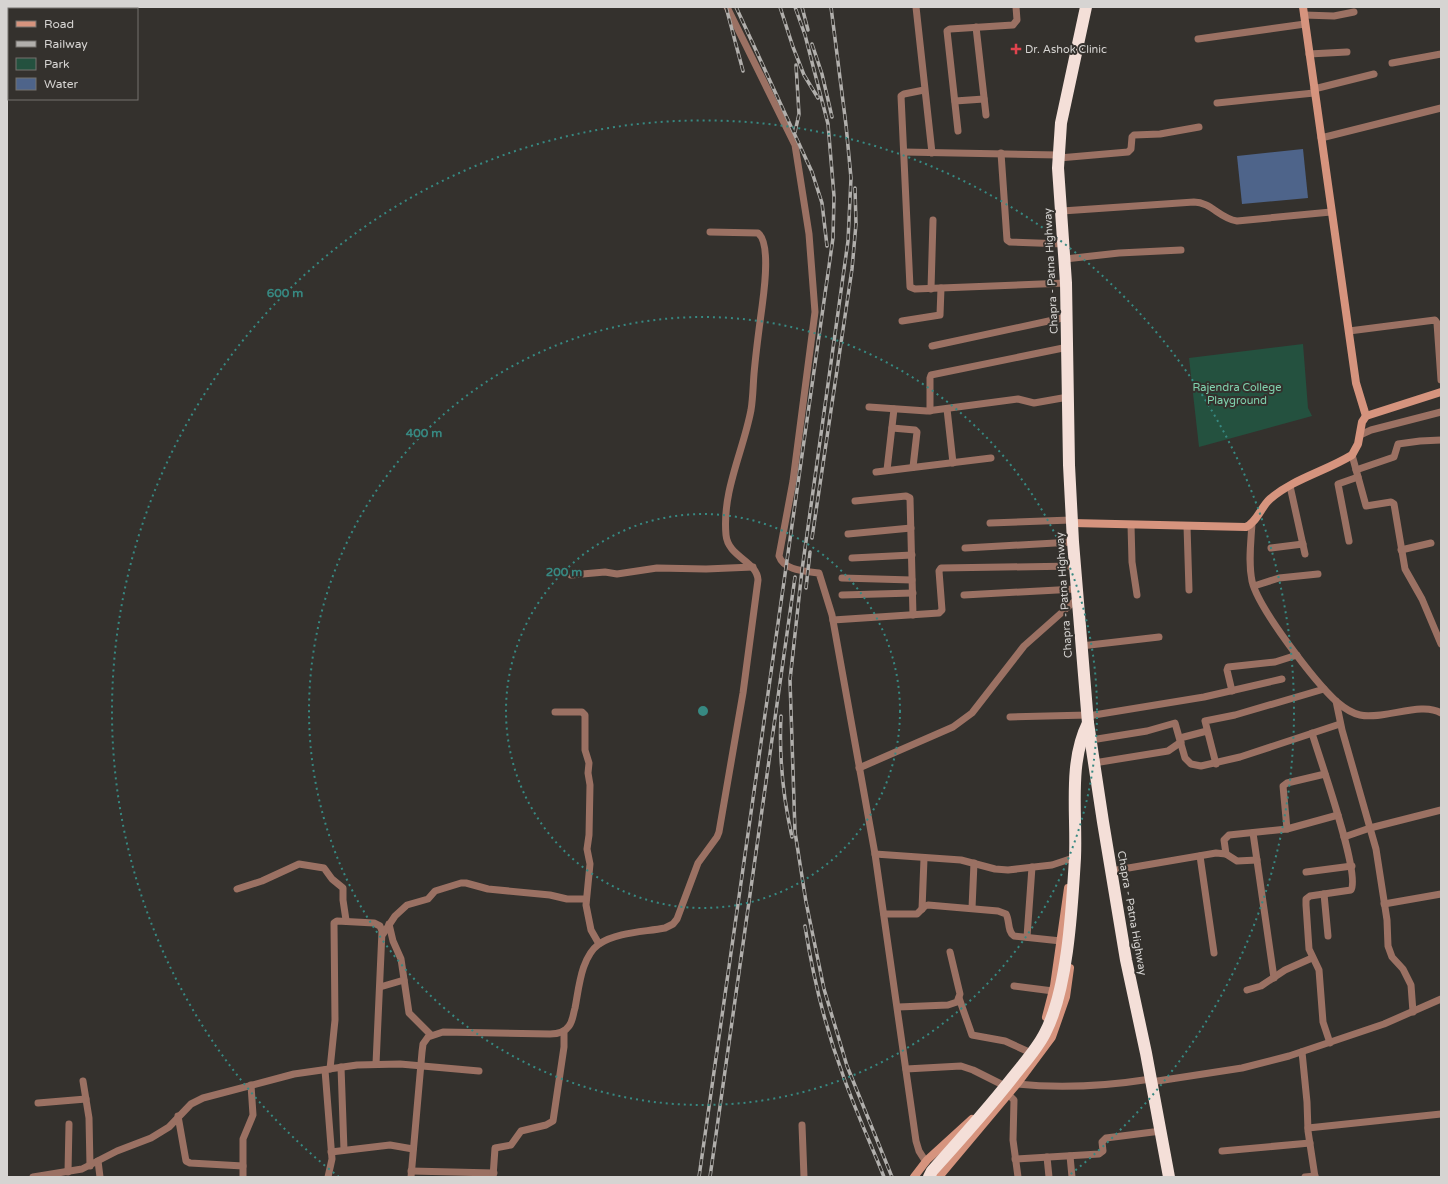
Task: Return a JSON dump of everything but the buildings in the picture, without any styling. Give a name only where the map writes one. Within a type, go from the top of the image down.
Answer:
[{"type":"highway","name":"Chapra - Patna Highway","points":[[1086,7],[1061,123],[1059,156],[1068,317],[1068,397],[1073,542],[1081,646],[1094,763],[1126,960],[1169,1177]]},
{"type":"highway","points":[[928,1177],[937,1165],[981,1118],[1026,1061],[1045,1034],[1050,1021],[1062,976],[1068,938],[1075,857],[1077,756],[1088,718]]},
{"type":"street","points":[[727,7],[755,67],[791,136],[799,162],[809,234],[815,312],[792,480],[778,553],[782,562],[792,568],[819,573],[833,620],[875,854],[916,1141],[919,1151],[926,1162]]},
{"type":"street","points":[[916,7],[932,153]]},
{"type":"street","points":[[958,131],[947,32],[950,29],[1015,24],[1017,20],[1016,7]]},
{"type":"street","points":[[1354,12],[1334,16],[1304,11],[1356,383],[1366,416]]},
{"type":"street","points":[[1198,39],[1305,24]]},
{"type":"street","points":[[976,27],[986,115]]},
{"type":"street","points":[[1309,54],[1347,52]]},
{"type":"street","points":[[1392,63],[1441,54]]},
{"type":"street","points":[[1217,103],[1314,91],[1374,74]]},
{"type":"street","points":[[924,90],[901,96],[909,284],[913,289],[931,289],[1066,283]]},
{"type":"street","points":[[955,101],[984,99]]},
{"type":"street","points":[[1321,138],[1441,108]]},
{"type":"street","points":[[904,152],[1001,153],[1059,156],[1128,152],[1131,149],[1132,137],[1134,134],[1160,134],[1199,127]]},
{"type":"street","points":[[1001,153],[1006,240],[1010,242],[1064,244]]},
{"type":"street","points":[[1062,211],[1199,202],[1228,219],[1237,221],[1331,212]]},
{"type":"street","points":[[931,289],[934,220]]},
{"type":"street","points":[[564,1031],[564,1048],[552,1121],[546,1125],[520,1132],[511,1145],[495,1148],[494,1175],[411,1174],[424,1044],[431,1035],[443,1032],[550,1034],[564,1031],[569,1026],[572,1018],[586,962],[590,954],[599,944],[611,939],[665,928],[673,924],[698,863],[717,837],[733,754],[758,584],[757,573],[753,567],[743,560],[731,547],[727,538],[726,527],[728,496],[752,402],[765,289],[764,245],[762,237],[755,232],[710,232]]},
{"type":"street","points":[[1065,259],[1123,252],[1182,250]]},
{"type":"street","points":[[902,321],[940,316],[941,288]]},
{"type":"street","points":[[932,346],[1068,317]]},
{"type":"street","points":[[1349,331],[1435,320],[1437,323],[1441,380]]},
{"type":"street","points":[[930,411],[931,375],[1068,348]]},
{"type":"street","points":[[1441,392],[1366,416],[1362,422],[1358,444],[1352,455],[1290,486],[1266,502],[1252,523],[1249,562],[1254,586],[1267,613],[1324,689],[1348,711],[1368,716],[1421,709],[1436,710],[1441,712]]},
{"type":"street","points":[[869,407],[930,411],[1018,400],[1037,403],[1068,397]]},
{"type":"street","points":[[887,470],[894,409]]},
{"type":"street","points":[[947,409],[953,463]]},
{"type":"street","points":[[1360,435],[1371,430],[1441,412]]},
{"type":"street","points":[[892,428],[915,430],[917,432],[914,467]]},
{"type":"street","points":[[1349,541],[1338,484],[1394,457],[1398,444],[1441,440]]},
{"type":"street","points":[[1352,455],[1366,506],[1393,503],[1401,550],[1408,576],[1422,599],[1441,644]]},
{"type":"street","points":[[876,472],[991,458]]},
{"type":"street","points":[[1290,486],[1305,554]]},
{"type":"street","points":[[855,501],[908,496],[910,499],[913,615]]},
{"type":"street","points":[[990,523],[1072,522],[1242,528],[1252,523]]},
{"type":"street","points":[[1132,525],[1132,562],[1137,595]]},
{"type":"street","points":[[1187,526],[1189,590]]},
{"type":"street","points":[[848,534],[911,528]]},
{"type":"street","points":[[965,548],[1073,542]]},
{"type":"street","points":[[1401,550],[1431,543]]},
{"type":"street","points":[[1271,548],[1303,544]]},
{"type":"street","points":[[852,558],[912,554]]},
{"type":"street","points":[[833,620],[913,615],[937,613],[942,611],[940,568],[1075,566]]},
{"type":"street","points":[[571,575],[605,572],[617,574],[657,568],[706,569],[753,567]]},
{"type":"street","points":[[1254,586],[1279,578],[1318,574]]},
{"type":"street","points":[[842,578],[912,580]]},
{"type":"street","points":[[842,595],[912,593]]},
{"type":"street","points":[[860,768],[953,727],[963,721],[972,713],[1024,646],[1077,594]]},
{"type":"street","points":[[964,595],[1077,594]]},
{"type":"street","points":[[1081,646],[1159,637]]},
{"type":"street","points":[[1232,691],[1227,670],[1228,667],[1279,661],[1297,655]]},
{"type":"street","points":[[1010,717],[1088,718],[1232,691],[1282,679]]},
{"type":"street","points":[[1216,764],[1205,723],[1206,721],[1235,715],[1324,689]]},
{"type":"street","points":[[1336,701],[1340,724],[1376,849],[1390,953],[1403,969],[1411,985],[1413,1012]]},
{"type":"street","points":[[555,712],[582,712],[585,716],[585,752],[588,762],[590,785],[589,835],[587,848],[590,864],[586,899],[592,935],[599,944]]},
{"type":"street","points":[[1091,740],[1147,731],[1174,723],[1177,725],[1185,758],[1191,764],[1201,766],[1216,764],[1340,724]]},
{"type":"street","points":[[1094,763],[1168,751],[1181,740],[1207,731]]},
{"type":"street","points":[[1312,733],[1338,815],[1352,866],[1354,882],[1351,890],[1310,896],[1306,899],[1309,949],[1312,958],[1318,965],[1323,1022],[1330,1043]]},
{"type":"street","points":[[1287,829],[1283,786],[1287,783],[1325,774]]},
{"type":"street","points":[[914,1177],[926,1162],[983,1109],[1004,1086],[1041,1033],[1053,991],[1061,941],[1076,788]]},
{"type":"street","points":[[939,1177],[1017,1084],[1052,1037],[1066,997],[1078,890],[1080,817],[1076,788]]},
{"type":"street","points":[[1344,838],[1370,828],[1441,810]]},
{"type":"street","points":[[1226,854],[1225,837],[1235,834],[1287,829],[1338,815]]},
{"type":"street","points":[[1253,833],[1263,891],[1274,978]]},
{"type":"street","points":[[1111,871],[1216,853],[1226,854],[1237,861],[1257,860]]},
{"type":"street","points":[[875,854],[924,859],[961,860],[1000,870],[1052,865],[1070,859]]},
{"type":"street","points":[[1200,856],[1214,953]]},
{"type":"street","points":[[922,909],[924,859]]},
{"type":"street","points":[[972,908],[974,863]]},
{"type":"street","points":[[238,889],[262,881],[296,865],[322,867],[343,888],[343,904],[346,920]]},
{"type":"street","points":[[1306,872],[1352,866]]},
{"type":"street","points":[[1026,937],[1032,867]]},
{"type":"street","points":[[383,934],[389,924],[406,905],[428,899],[435,891],[461,883],[488,889],[550,894],[566,899],[586,899]]},
{"type":"street","points":[[1324,894],[1328,936]]},
{"type":"street","points":[[1384,904],[1441,894]]},
{"type":"street","points":[[884,914],[917,914],[924,906],[928,905],[1004,912],[1009,919],[1012,935],[1061,941]]},
{"type":"street","points":[[328,1177],[331,1165],[331,1152],[327,1069],[335,1020],[335,922],[346,920],[374,923],[380,926],[383,934],[376,1064]]},
{"type":"street","points":[[389,924],[393,941],[401,955],[409,1013],[431,1035]]},
{"type":"street","points":[[950,952],[960,998],[972,1035],[1005,1041],[1029,1052]]},
{"type":"street","points":[[1247,990],[1261,986],[1285,970],[1312,958]]},
{"type":"street","points":[[380,987],[404,980]]},
{"type":"street","points":[[1014,986],[1053,991]]},
{"type":"street","points":[[898,1007],[948,1005],[957,1002],[960,998]]},
{"type":"street","points":[[1017,1084],[1068,1088],[1151,1080],[1242,1068],[1330,1043],[1413,1012],[1441,999]]},
{"type":"street","points":[[1302,1052],[1308,1102],[1308,1128],[1315,1177],[1305,1177]]},
{"type":"street","points":[[33,1177],[68,1172],[90,1166],[117,1151],[158,1135],[169,1127],[191,1104],[203,1098],[294,1074],[341,1067],[376,1064],[479,1071]]},
{"type":"street","points":[[906,1069],[950,1065],[961,1066],[973,1070],[1004,1086]]},
{"type":"street","points":[[341,1067],[344,1150]]},
{"type":"street","points":[[83,1081],[90,1118],[90,1166]]},
{"type":"street","points":[[243,1177],[243,1139],[253,1115],[251,1085]]},
{"type":"street","points":[[1008,1094],[1014,1100],[1013,1140],[1018,1177]]},
{"type":"street","points":[[38,1103],[86,1099]]},
{"type":"street","points":[[1308,1128],[1441,1114]]},
{"type":"street","points":[[178,1116],[186,1162],[243,1166]]},
{"type":"street","points":[[68,1172],[69,1124]]},
{"type":"street","points":[[802,1125],[804,1177]]},
{"type":"street","points":[[1015,1159],[1101,1153],[1102,1142],[1106,1138],[1161,1131]]},
{"type":"street","points":[[1222,1151],[1310,1143]]},
{"type":"street","points":[[331,1152],[390,1145],[413,1148]]},
{"type":"street","points":[[1070,1156],[1072,1177]]},
{"type":"street","points":[[1047,1157],[1049,1177]]},
{"type":"street","points":[[98,1161],[102,1176]]},
{"type":"green space","name":"Rajendra College Playground","points":[[1303,344],[1308,408],[1312,416],[1199,447],[1189,358]]},
{"type":"water","points":[[1303,149],[1308,198],[1242,204],[1237,156]]},
{"type":"railway","points":[[726,7],[743,71]]},
{"type":"railway","points":[[736,7],[812,172],[822,203],[827,246]]},
{"type":"railway","points":[[780,7],[804,75],[818,98]]},
{"type":"railway","points":[[699,1177],[833,238],[834,196],[828,124],[805,35],[795,7]]},
{"type":"railway","points":[[802,7],[808,30]]},
{"type":"railway","points":[[831,7],[851,178],[848,241],[802,570],[790,680],[795,832],[806,902],[824,989],[847,1066],[892,1177]]},
{"type":"railway","points":[[812,44],[822,74],[832,117]]},
{"type":"railway","points":[[795,132],[799,114],[796,65]]},
{"type":"railway","points":[[812,538],[852,269],[856,224],[855,188]]},
{"type":"railway","points":[[806,588],[810,552]]},
{"type":"railway","points":[[710,1177],[795,577]]},
{"type":"railway","points":[[781,716],[782,776],[792,837]]},
{"type":"railway","points":[[805,926],[816,984],[831,1041],[849,1091],[884,1177]]},
{"type":"place","name":"Dr. Ashok Clinic","points":[[1016,49]]}]
